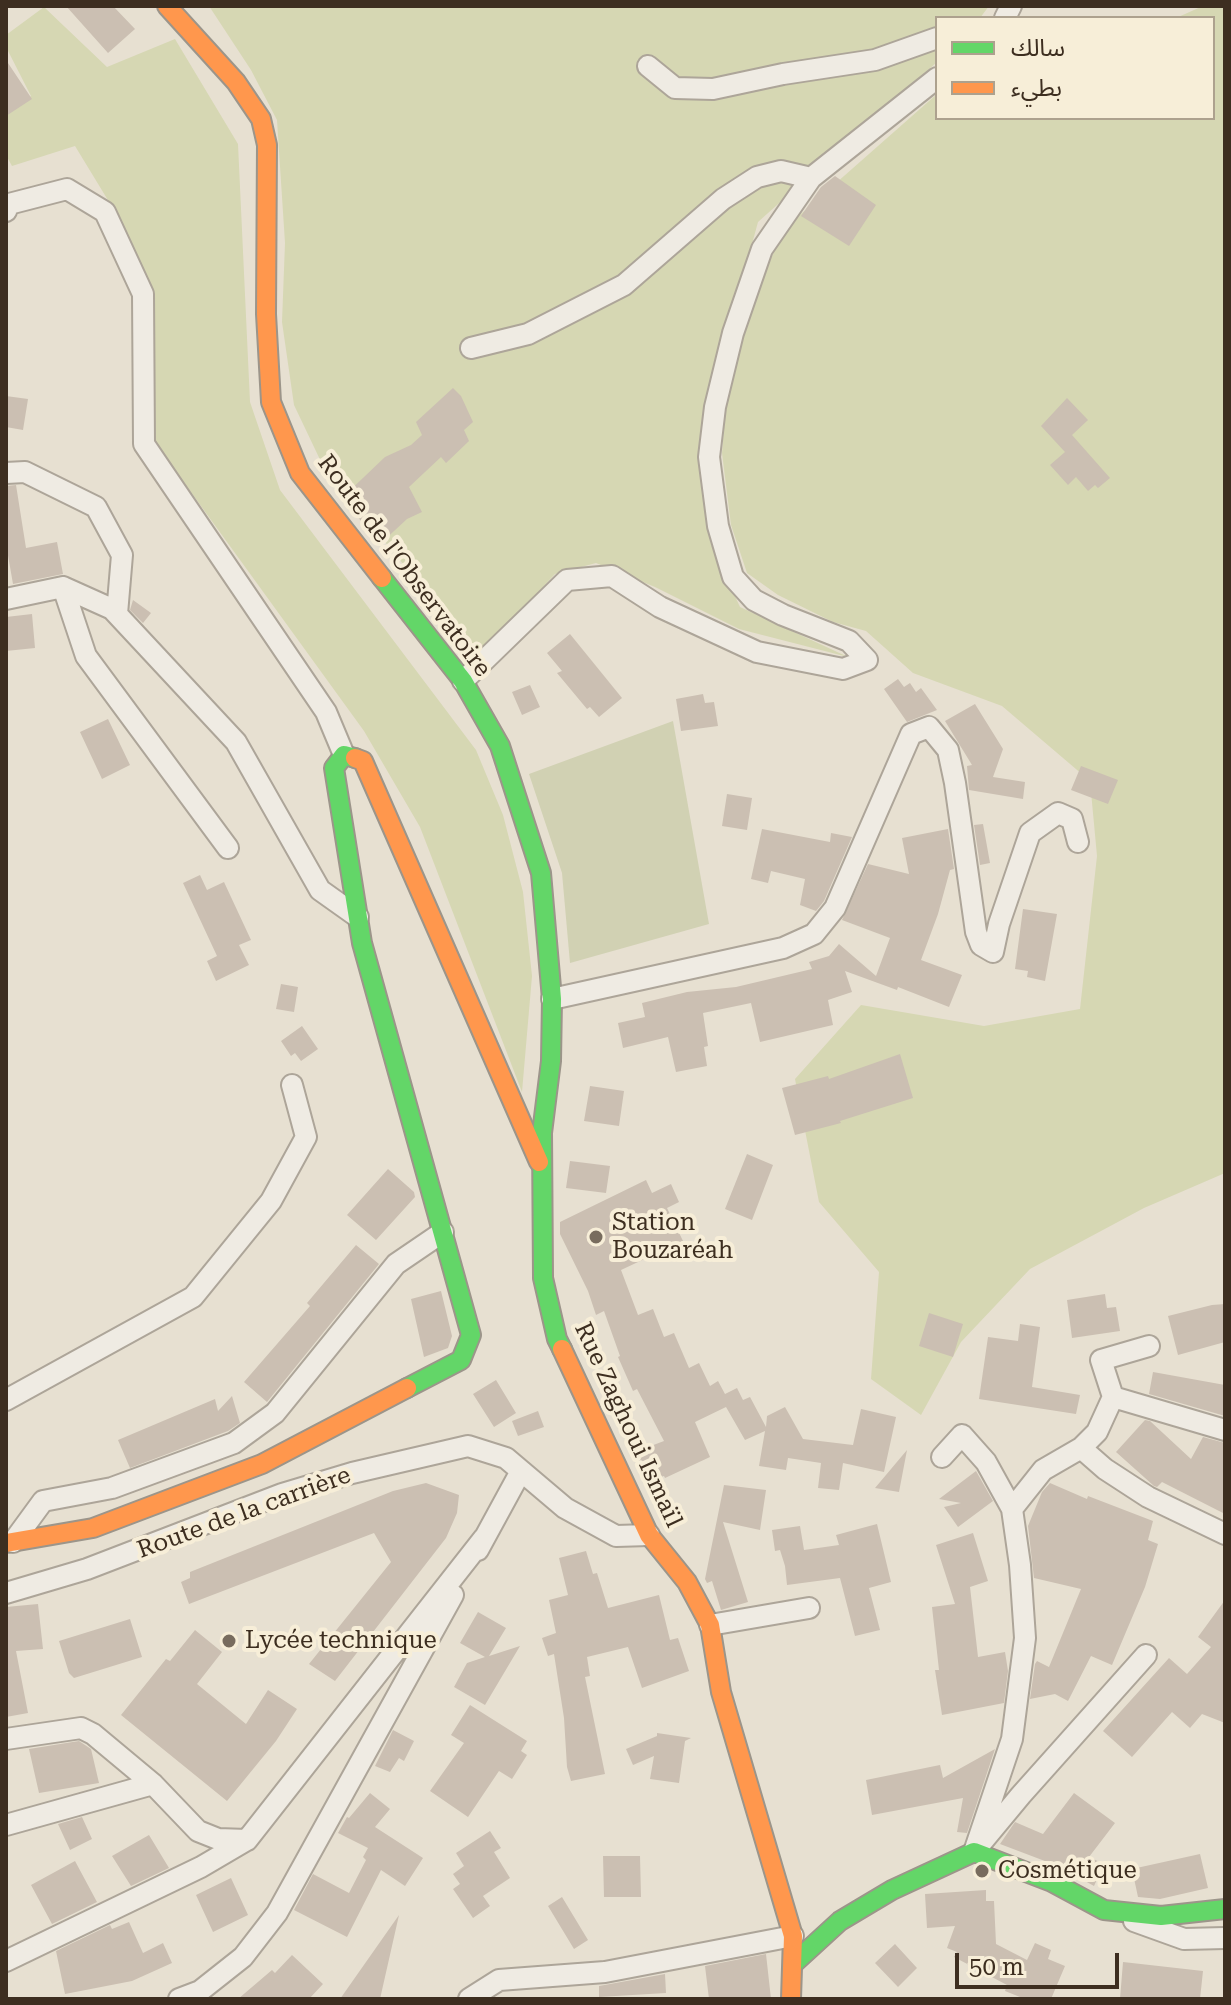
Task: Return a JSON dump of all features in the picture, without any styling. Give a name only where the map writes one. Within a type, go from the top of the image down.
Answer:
[{"type":"street","name":"Route de l'Observatoire","points":[[167,6],[236,82],[261,119],[267,145],[266,314],[271,402],[300,473],[463,681],[500,746],[541,873],[552,999],[551,1061],[542,1133]]},
{"type":"street","points":[[648,66],[675,88],[713,89],[783,74],[875,60],[935,39]]},
{"type":"street","points":[[463,681],[567,580],[612,576],[660,607],[757,652],[843,669],[867,660],[849,641],[754,600],[733,577],[718,526],[709,457],[715,407],[733,333],[762,249],[811,178],[935,80]]},
{"type":"street","points":[[471,348],[528,334],[624,285],[723,199],[757,177],[781,171],[811,178]]},
{"type":"street","points":[[6,211],[9,204],[67,189],[105,212],[143,294],[144,444],[326,712],[344,755],[363,761],[504,1087],[543,1169]]},
{"type":"street","points":[[6,473],[25,472],[96,507],[122,555],[117,614]]},
{"type":"street","points":[[6,599],[63,587],[112,609],[236,742],[320,890],[358,917]]},
{"type":"street","points":[[63,587],[86,656],[228,848]]},
{"type":"street","points":[[552,999],[783,948],[814,934],[835,908],[911,734],[929,727],[948,750],[976,932],[981,945],[993,952],[999,924],[1030,833],[1058,813],[1072,819],[1078,842]]},
{"type":"street","points":[[10,1542],[93,1528],[262,1464],[461,1360],[471,1335],[362,943],[334,768],[344,755]]},
{"type":"street","points":[[6,1400],[193,1297],[271,1201],[306,1137],[292,1085]]},
{"type":"street","name":"Rue Zaghoui Ismaïl","points":[[542,1133],[543,1278],[557,1339],[649,1535],[687,1582],[710,1625],[721,1692],[793,1936],[791,1999]]},
{"type":"street","points":[[10,1542],[43,1501],[112,1488],[234,1443],[275,1413],[396,1264],[443,1232]]},
{"type":"street","points":[[1012,1509],[1043,1470],[1081,1448],[1097,1432],[1113,1397],[1101,1360],[1149,1346]]},
{"type":"street","points":[[1113,1397],[1225,1430]]},
{"type":"street","points":[[942,1457],[962,1435],[986,1462],[1012,1509],[1020,1565],[1025,1638],[1012,1739],[974,1852]]},
{"type":"street","name":"Route de la carrière","points":[[6,1593],[87,1569],[282,1494],[352,1473],[468,1446],[506,1458],[565,1508],[616,1536],[649,1535]]},
{"type":"street","points":[[1081,1448],[1105,1469],[1148,1497],[1225,1534]]},
{"type":"street","points":[[179,1999],[200,1991],[243,1957],[277,1913],[521,1471]]},
{"type":"street","points":[[6,1961],[201,1867],[247,1840],[484,1538]]},
{"type":"street","points":[[710,1625],[809,1608]]},
{"type":"street","points":[[793,1964],[840,1921],[892,1890],[974,1852],[1146,1655]]},
{"type":"street","points":[[365,1691],[409,1674]]},
{"type":"street","points":[[6,1739],[81,1728],[93,1734],[153,1784],[198,1831],[218,1839],[247,1840]]},
{"type":"street","points":[[6,1825],[153,1784]]},
{"type":"street","points":[[974,1852],[1052,1882],[1104,1910],[1184,1939],[1225,1938]]},
{"type":"street","points":[[1104,1910],[1161,1916],[1225,1909]]},
{"type":"street","points":[[469,1999],[499,1980],[605,1972],[793,1936]]},
{"type":"green space","points":[[209,6],[989,6],[982,16],[935,16],[935,64],[758,222],[713,387],[700,471],[711,544],[740,607],[848,657],[739,629],[655,587],[596,563],[555,574],[479,656],[324,468],[294,405],[282,322],[285,243],[277,120],[251,70]]},
{"type":"green space","points":[[1203,6],[1225,6],[1225,1173],[1144,1208],[1030,1269],[961,1342],[921,1415],[871,1379],[879,1272],[819,1202],[795,1079],[861,1005],[984,1026],[1080,1009],[1097,856],[1090,781],[1002,706],[913,673],[866,631],[833,622],[778,595],[747,573],[731,525],[722,453],[726,402],[746,313],[785,228],[935,96],[935,120],[1215,120],[1215,16],[1180,16]]},
{"type":"green space","points":[[44,7],[107,67],[175,39],[238,144],[250,402],[280,490],[476,750],[503,815],[523,892],[532,976],[522,1092],[420,827],[364,731],[148,433],[131,249],[117,215],[75,146],[12,166],[6,155],[6,115],[31,96],[6,47],[6,35]]},
{"type":"green space","points":[[673,721],[709,924],[570,963],[562,873],[529,774]]},
{"type":"building","points":[[66,6],[113,6],[135,29],[108,53]]},
{"type":"building","points":[[6,60],[32,99],[6,116]]},
{"type":"building","points":[[835,176],[876,205],[849,246],[801,216],[821,187]]},
{"type":"building","points":[[453,388],[461,396],[473,422],[464,430],[469,441],[446,463],[441,457],[409,487],[422,512],[407,519],[380,544],[342,498],[385,457],[411,445],[422,435],[416,422]]},
{"type":"building","points":[[6,396],[28,399],[23,430],[6,427]]},
{"type":"building","points":[[1067,398],[1088,420],[1072,435],[1110,478],[1098,488],[1095,485],[1088,491],[1076,477],[1068,485],[1050,465],[1065,452],[1041,426]]},
{"type":"building","points":[[16,485],[26,548],[57,542],[63,574],[13,584],[6,544],[6,486]]},
{"type":"building","points":[[133,600],[151,613],[143,623],[130,610]]},
{"type":"building","points":[[32,614],[35,648],[6,651],[6,617]]},
{"type":"building","points":[[570,634],[622,698],[599,717],[590,707],[587,709],[557,673],[562,671],[547,653]]},
{"type":"building","points":[[898,679],[904,687],[910,683],[916,692],[921,688],[937,710],[907,722],[884,689]]},
{"type":"building","points":[[530,685],[540,707],[522,715],[512,692]]},
{"type":"building","points":[[703,694],[705,703],[714,702],[718,726],[681,731],[676,699]]},
{"type":"building","points":[[975,704],[1003,749],[993,777],[1025,782],[1023,799],[969,790],[967,766],[972,765],[945,721]]},
{"type":"building","points":[[108,719],[130,765],[102,779],[80,732]]},
{"type":"building","points":[[1081,766],[1118,780],[1108,804],[1071,790]]},
{"type":"building","points":[[727,794],[752,798],[747,830],[722,826]]},
{"type":"building","points":[[983,824],[990,863],[980,865],[974,825]]},
{"type":"building","points":[[762,829],[830,842],[831,833],[852,837],[824,901],[816,911],[800,905],[805,879],[771,871],[768,883],[751,879]]},
{"type":"building","points":[[948,829],[954,869],[950,870],[921,960],[962,975],[949,1007],[845,971],[852,992],[828,1000],[833,1025],[760,1042],[751,1003],[703,1013],[708,1046],[704,1047],[707,1066],[676,1072],[668,1037],[623,1048],[618,1023],[645,1017],[642,1003],[687,992],[736,987],[812,969],[809,962],[829,956],[839,944],[876,976],[890,938],[842,920],[868,864],[909,874],[902,838]]},
{"type":"building","points":[[200,875],[207,890],[224,882],[251,940],[239,945],[249,965],[216,981],[207,961],[217,956],[183,883]]},
{"type":"building","points":[[1023,909],[1057,914],[1045,981],[1027,977],[1028,971],[1015,969]]},
{"type":"building","points":[[281,984],[298,987],[294,1012],[276,1009]]},
{"type":"building","points":[[302,1026],[318,1049],[301,1061],[295,1053],[291,1056],[281,1041]]},
{"type":"building","points":[[900,1054],[913,1098],[795,1135],[782,1088],[828,1076],[829,1079]]},
{"type":"building","points":[[590,1086],[624,1091],[619,1126],[584,1121]]},
{"type":"building","points":[[747,1154],[773,1165],[752,1220],[725,1209]]},
{"type":"building","points":[[570,1161],[610,1166],[606,1193],[566,1188]]},
{"type":"building","points":[[388,1169],[414,1192],[415,1197],[376,1240],[347,1215]]},
{"type":"building","points":[[646,1180],[652,1193],[671,1184],[679,1202],[667,1208],[683,1241],[621,1270],[638,1315],[653,1309],[664,1337],[674,1333],[689,1368],[699,1363],[710,1386],[718,1381],[725,1394],[737,1388],[743,1400],[750,1397],[766,1427],[767,1416],[785,1407],[803,1439],[853,1445],[861,1409],[896,1417],[884,1472],[843,1463],[839,1490],[818,1488],[821,1463],[788,1458],[786,1470],[759,1466],[765,1431],[745,1440],[726,1407],[695,1422],[710,1457],[665,1478],[646,1482],[635,1452],[664,1441],[637,1389],[633,1391],[618,1357],[604,1311],[596,1315],[588,1291],[560,1234],[560,1222]]},
{"type":"building","points":[[356,1245],[379,1264],[267,1402],[244,1382],[310,1306],[307,1303]]},
{"type":"building","points":[[441,1291],[452,1336],[448,1348],[424,1357],[411,1299]]},
{"type":"building","points":[[1105,1294],[1107,1308],[1116,1307],[1120,1331],[1072,1338],[1067,1300]]},
{"type":"building","points":[[1225,1304],[1225,1342],[1178,1355],[1168,1316]]},
{"type":"building","points":[[929,1313],[963,1324],[953,1357],[919,1346]]},
{"type":"building","points":[[1020,1324],[1040,1327],[1032,1387],[1080,1395],[1076,1414],[979,1399],[988,1337],[1018,1341]]},
{"type":"building","points":[[1153,1372],[1225,1385],[1225,1416],[1149,1394]]},
{"type":"building","points":[[496,1380],[516,1413],[494,1427],[473,1394]]},
{"type":"building","points":[[232,1396],[240,1423],[228,1431],[130,1468],[118,1440],[215,1399],[218,1411]]},
{"type":"building","points":[[538,1411],[544,1427],[518,1436],[512,1421]]},
{"type":"building","points":[[1145,1420],[1150,1421],[1191,1459],[1203,1437],[1225,1443],[1225,1514],[1162,1482],[1154,1486],[1116,1452]]},
{"type":"building","points":[[907,1450],[899,1492],[875,1488]]},
{"type":"building","points":[[976,1471],[993,1501],[958,1527],[944,1507],[961,1503],[939,1499]]},
{"type":"building","points":[[426,1483],[459,1495],[457,1513],[446,1538],[335,1681],[309,1664],[391,1562],[374,1533],[189,1604],[181,1582],[190,1578],[190,1572],[393,1491]]},
{"type":"building","points":[[1050,1483],[1153,1521],[1148,1540],[1158,1544],[1145,1587],[1112,1665],[1091,1656],[1068,1701],[1055,1694],[1030,1699],[1035,1664],[1037,1661],[1049,1667],[1081,1589],[1034,1578],[1028,1526],[1042,1492]]},
{"type":"building","points":[[724,1485],[766,1490],[760,1530],[723,1522],[748,1602],[721,1610],[712,1581],[707,1583],[705,1579]]},
{"type":"building","points":[[877,1524],[891,1582],[869,1588],[880,1630],[855,1636],[840,1578],[787,1585],[785,1566],[780,1550],[775,1551],[772,1530],[800,1526],[804,1550],[839,1545],[836,1535]]},
{"type":"building","points":[[973,1533],[988,1581],[970,1587],[978,1657],[1005,1652],[1008,1671],[1004,1703],[942,1715],[935,1670],[939,1670],[932,1607],[955,1604],[936,1545]]},
{"type":"building","points":[[586,1551],[608,1608],[659,1595],[670,1640],[678,1638],[689,1671],[642,1688],[628,1647],[587,1657],[590,1676],[585,1677],[605,1774],[571,1781],[554,1654],[548,1656],[542,1638],[556,1633],[549,1600],[568,1595],[559,1558]]},
{"type":"building","points":[[1225,1600],[1225,1723],[1202,1714],[1190,1728],[1172,1712],[1132,1757],[1103,1731],[1169,1658],[1187,1674],[1211,1647],[1198,1637]]},
{"type":"building","points":[[38,1604],[43,1649],[16,1651],[28,1713],[6,1717],[6,1607]]},
{"type":"building","points":[[478,1612],[506,1628],[489,1656],[520,1646],[485,1705],[454,1687],[467,1663],[485,1657],[460,1643]]},
{"type":"building","points":[[130,1619],[142,1657],[74,1678],[69,1673],[59,1641]]},
{"type":"building","points":[[195,1630],[222,1652],[197,1684],[246,1724],[268,1690],[297,1709],[276,1741],[227,1801],[121,1715],[166,1659],[170,1661]]},
{"type":"building","points":[[470,1705],[527,1741],[521,1751],[527,1755],[512,1779],[499,1771],[468,1817],[430,1791],[464,1743],[451,1735]]},
{"type":"building","points":[[393,1730],[414,1741],[404,1761],[399,1758],[390,1772],[375,1766]]},
{"type":"building","points":[[657,1733],[691,1738],[685,1741],[679,1783],[650,1779],[654,1756],[633,1765],[626,1749],[657,1736]]},
{"type":"building","points":[[79,1741],[91,1749],[99,1783],[39,1793],[29,1749]]},
{"type":"building","points":[[995,1749],[967,1833],[957,1832],[963,1798],[872,1815],[866,1780],[940,1765],[943,1778]]},
{"type":"building","points":[[370,1793],[390,1809],[375,1827],[423,1858],[405,1886],[381,1870],[347,1937],[294,1910],[313,1874],[349,1893],[366,1860],[363,1857],[368,1848],[338,1833],[347,1817]]},
{"type":"building","points":[[1074,1793],[1115,1823],[1089,1857],[1104,1864],[1094,1886],[1058,1866],[1000,1844],[1015,1822],[1043,1834]]},
{"type":"building","points":[[82,1817],[92,1839],[70,1850],[58,1824]]},
{"type":"building","points":[[490,1831],[501,1848],[494,1852],[510,1878],[483,1896],[490,1906],[473,1918],[453,1889],[460,1884],[453,1874],[464,1866],[456,1853]]},
{"type":"building","points":[[149,1835],[169,1868],[131,1886],[112,1856]]},
{"type":"building","points":[[1200,1854],[1208,1888],[1160,1899],[1138,1897],[1132,1869]]},
{"type":"building","points":[[603,1856],[640,1856],[641,1897],[604,1897]]},
{"type":"building","points":[[75,1861],[97,1902],[52,1924],[31,1885]]},
{"type":"building","points":[[231,1878],[248,1915],[213,1932],[196,1895]]},
{"type":"building","points":[[986,1890],[986,1901],[994,1901],[996,1944],[1027,1960],[1035,1943],[1051,1950],[1048,1959],[1065,1966],[1051,1999],[1025,1999],[1005,1991],[1007,1985],[954,1957],[957,1952],[947,1948],[955,1926],[927,1928],[925,1894]]},
{"type":"building","points":[[562,1897],[588,1940],[574,1949],[548,1906]]},
{"type":"building","points":[[399,1915],[380,1999],[340,1999]]},
{"type":"building","points":[[129,1922],[143,1953],[163,1943],[172,1963],[132,1981],[65,1994],[56,1951],[110,1925],[112,1929]]},
{"type":"building","points":[[895,1944],[917,1968],[898,1987],[875,1963]]},
{"type":"building","points":[[766,1954],[771,1999],[709,1999],[705,1966]]},
{"type":"building","points":[[292,1955],[323,1984],[309,1999],[238,1999],[272,1970],[275,1973]]},
{"type":"building","points":[[1123,1962],[1203,1971],[1200,1999],[1120,1999]]},
{"type":"building","points":[[665,1974],[666,1993],[599,1997],[599,1986]]},
{"type":"traffic: fast","points":[[382,578],[463,681],[500,746],[541,873],[552,999],[551,1061],[542,1133],[543,1278],[562,1349]]},
{"type":"traffic: fast","points":[[355,758],[344,755],[334,768],[362,943],[471,1335],[461,1360],[407,1388]]},
{"type":"traffic: fast","points":[[793,1964],[840,1921],[892,1890],[974,1852],[1052,1882],[1104,1910],[1161,1916],[1225,1909]]},
{"type":"traffic: slow","points":[[167,6],[236,82],[261,119],[267,145],[266,314],[271,402],[300,473],[382,578]]},
{"type":"traffic: slow","points":[[355,758],[363,761],[539,1162]]},
{"type":"traffic: slow","points":[[562,1349],[649,1535],[687,1582],[710,1625],[721,1692],[793,1936],[791,1999]]},
{"type":"traffic: slow","points":[[6,1543],[93,1528],[262,1464],[407,1388]]},
{"type":"place","name":"Station Bouzaréah","points":[[596,1237]]},
{"type":"place","name":"Lycée technique","points":[[229,1641]]},
{"type":"place","name":"Cosmétique","points":[[982,1871]]}]
